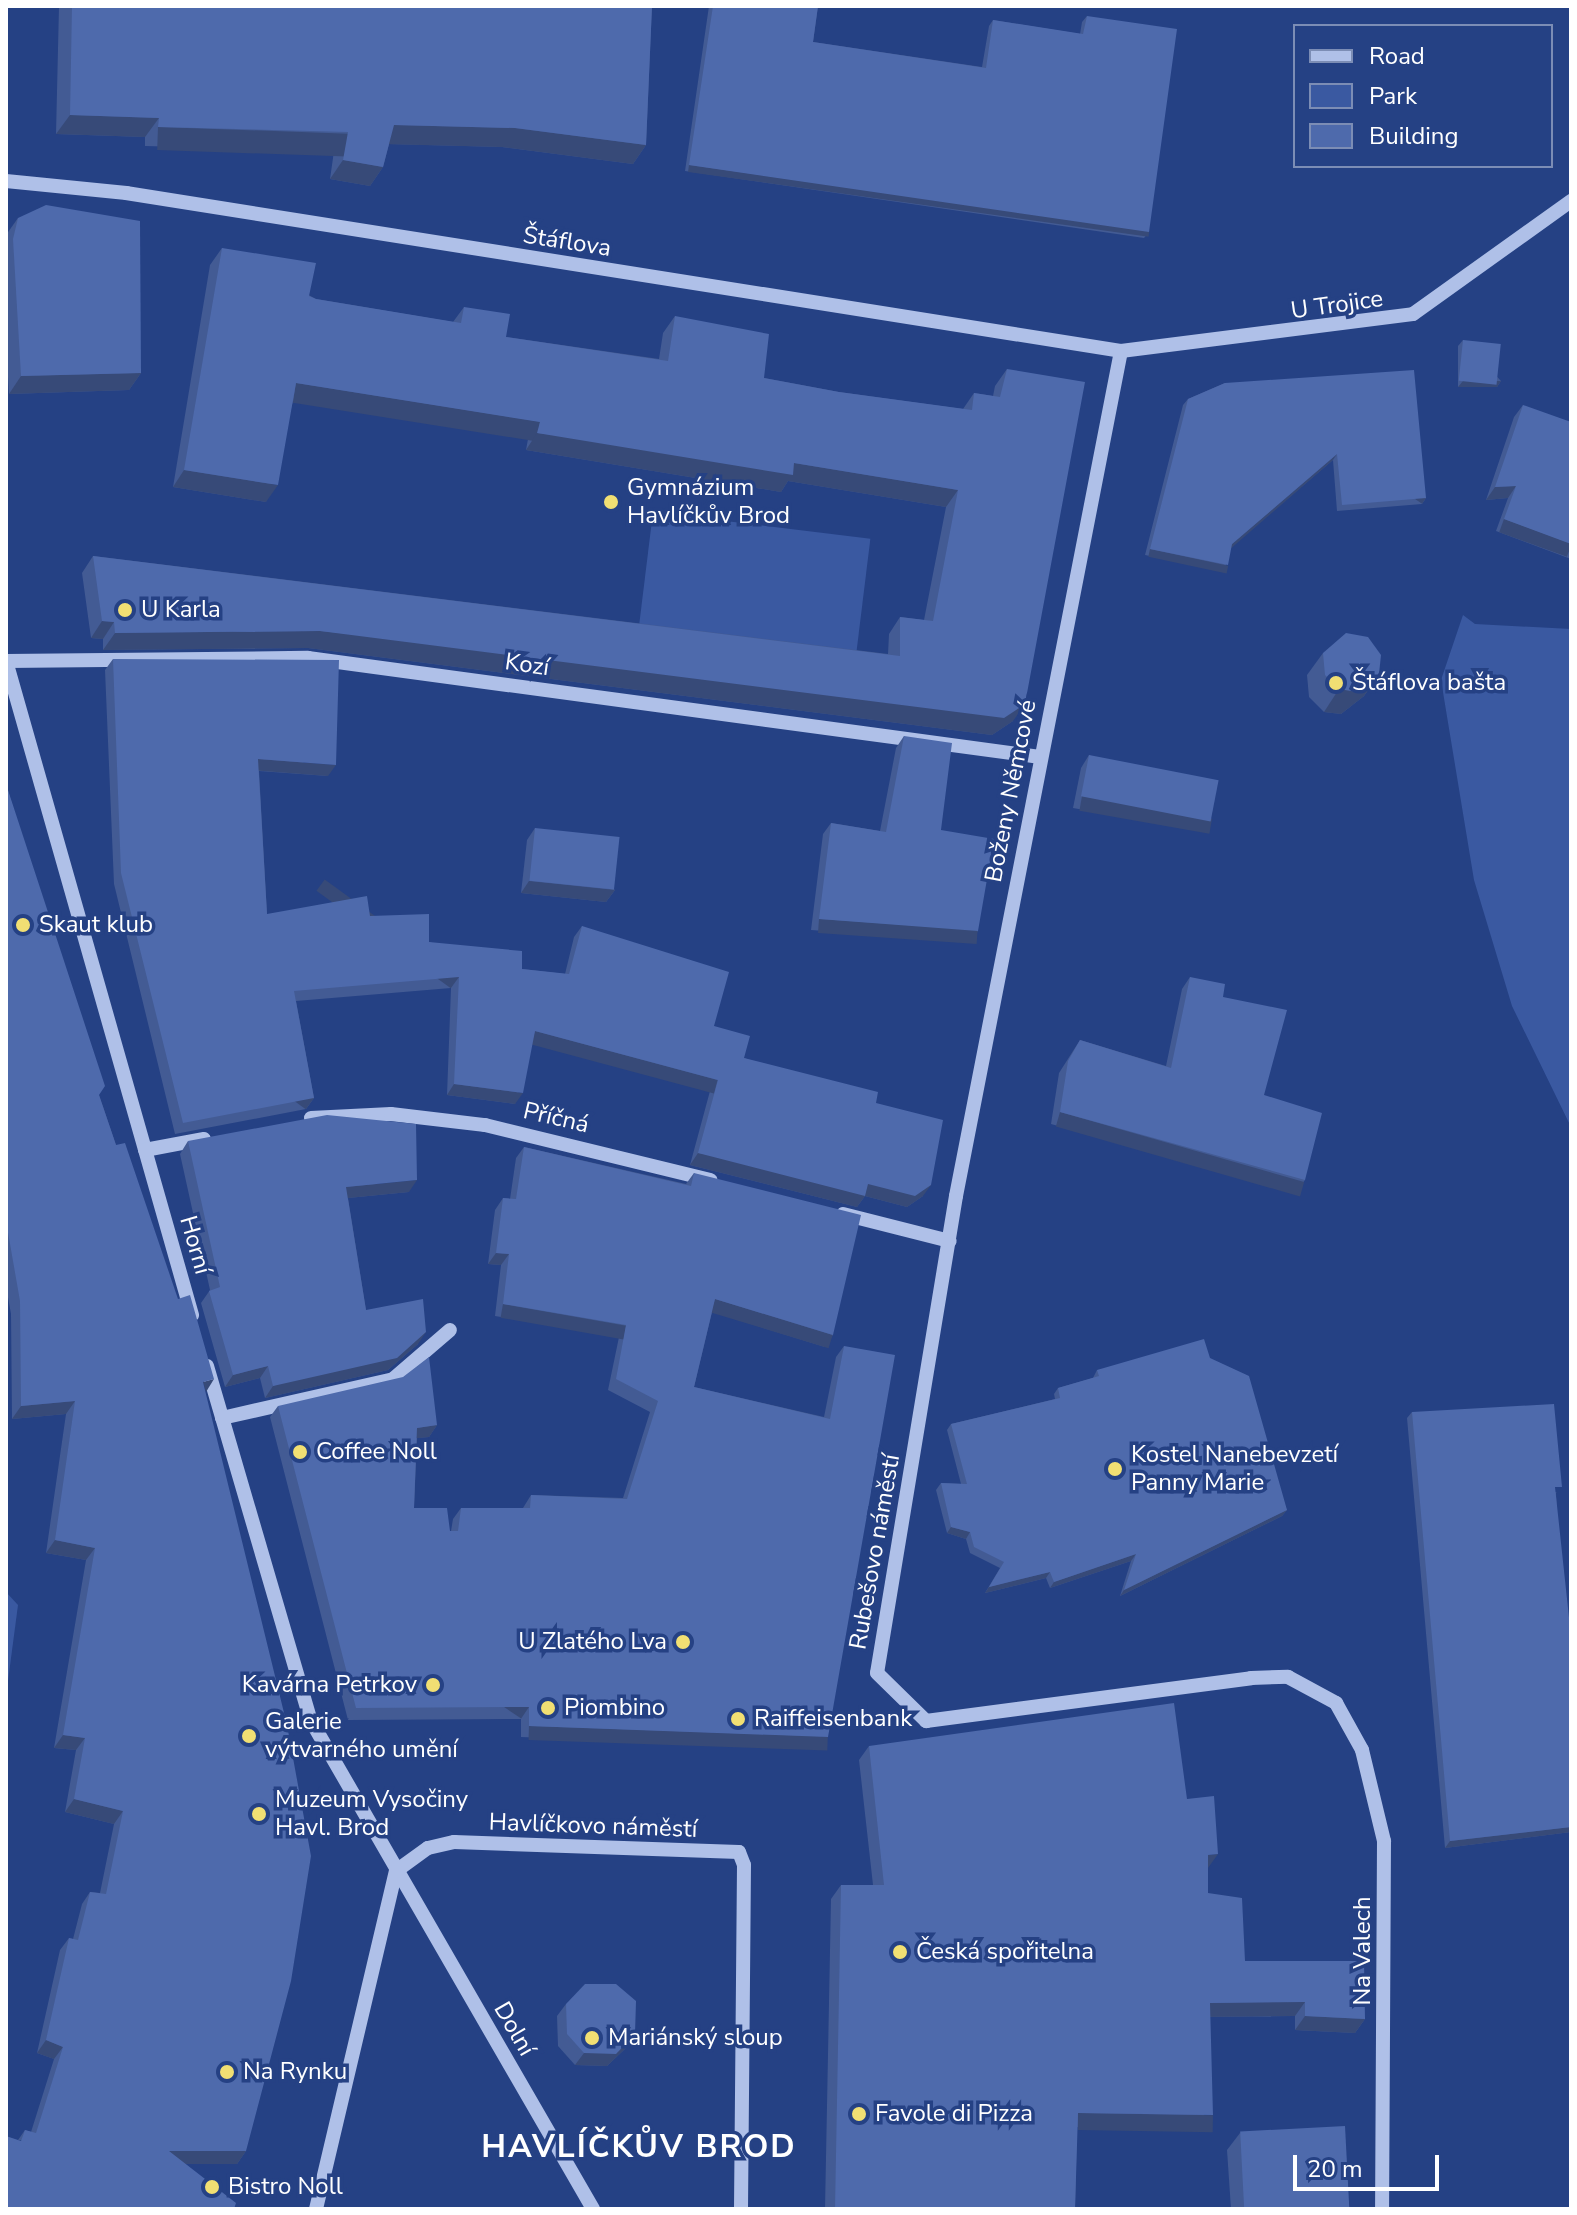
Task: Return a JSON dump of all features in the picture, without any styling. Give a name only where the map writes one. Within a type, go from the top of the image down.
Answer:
[{"type":"street","name":"Štáflova","points":[[6,181],[126,193],[1121,351]]},
{"type":"street","name":"U Trojice","points":[[1121,351],[1413,314],[1571,201]]},
{"type":"street","name":"Boženy Němcové","points":[[950,1241],[1040,757],[1121,351]]},
{"type":"street","name":"Kozí","points":[[6,661],[308,658],[1040,757]]},
{"type":"street","name":"Horní","points":[[6,661],[310,1719],[396,1871]]},
{"type":"street","name":"Příčná","points":[[285,1123],[332,1114],[451,1121],[722,1183]]},
{"type":"street","points":[[145,1150],[223,1135]]},
{"type":"street","points":[[828,1210],[950,1241]]},
{"type":"street","name":"Rubešovo náměstí","points":[[950,1241],[877,1673],[926,1721],[1251,1678],[1288,1677],[1336,1703]]},
{"type":"street","points":[[222,1418],[393,1379],[450,1330]]},
{"type":"street","name":"Na Valech","points":[[1336,1703],[1362,1750],[1384,1841],[1382,2209]]},
{"type":"street","name":"Havlíčkovo náměstí","points":[[396,1871],[428,1848],[454,1842],[739,1852],[744,1865],[741,2209]]},
{"type":"street","points":[[316,2209],[396,1871]]},
{"type":"street","name":"Dolní","points":[[396,1871],[593,2209]]},
{"type":"green space","points":[[653,512],[870,539],[856,653],[639,626]]},
{"type":"green space","points":[[1463,615],[1475,624],[1571,629],[1571,1127],[1512,1006],[1474,880],[1441,680]]},
{"type":"green space","points":[[6,1592],[18,1605],[6,1696]]},
{"type":"building","points":[[72,6],[652,6],[646,145],[515,128],[394,125],[383,167],[343,160],[348,132],[158,127],[159,118],[70,115]]},
{"type":"building","points":[[713,6],[818,6],[813,42],[986,68],[993,20],[1083,34],[1087,16],[1177,29],[1149,232],[689,165]]},
{"type":"building","points":[[46,205],[140,221],[141,373],[21,376],[13,239],[18,218]]},
{"type":"building","points":[[222,248],[316,263],[309,296],[316,299],[461,323],[464,307],[510,314],[506,337],[668,361],[675,316],[769,334],[764,378],[839,392],[972,410],[974,393],[1000,397],[1007,369],[1085,382],[1025,704],[1004,718],[320,631],[115,633],[114,622],[102,621],[93,556],[900,656],[900,617],[933,621],[958,490],[794,463],[793,475],[537,433],[540,422],[296,383],[278,485],[184,470]]},
{"type":"building","points":[[1463,340],[1501,344],[1497,385],[1459,381]]},
{"type":"building","points":[[1414,370],[1426,498],[1342,505],[1337,454],[1232,544],[1228,565],[1150,549],[1188,399],[1225,383]]},
{"type":"building","points":[[1523,405],[1571,422],[1571,544],[1504,519],[1516,486],[1495,487]]},
{"type":"building","points":[[1346,633],[1368,637],[1381,655],[1379,674],[1357,692],[1339,689],[1325,675],[1323,653]]},
{"type":"building","points":[[113,659],[339,660],[336,765],[258,759],[267,914],[367,896],[370,916],[429,914],[429,942],[522,951],[522,969],[569,974],[582,926],[729,972],[714,1026],[750,1036],[744,1058],[878,1092],[876,1103],[943,1120],[931,1185],[915,1196],[868,1184],[865,1196],[698,1153],[718,1080],[535,1031],[523,1093],[454,1084],[459,977],[294,991],[314,1098],[183,1123],[121,873]]},
{"type":"building","points":[[904,736],[952,743],[941,830],[994,839],[978,931],[819,919],[831,823],[886,832]]},
{"type":"building","points":[[1089,755],[1219,780],[1211,821],[1081,796]]},
{"type":"building","points":[[6,784],[105,1086],[99,1095],[116,1145],[125,1143],[178,1299],[190,1295],[214,1379],[203,1382],[287,1725],[311,1856],[291,1981],[246,2151],[169,2151],[236,2203],[234,2209],[6,2209],[6,2136],[21,2141],[25,2130],[36,2133],[63,2047],[46,2040],[69,1938],[78,1940],[90,1892],[106,1894],[123,1811],[74,1799],[85,1738],[63,1735],[95,1548],[55,1540],[75,1401],[21,1406],[20,1301],[6,1221]]},
{"type":"building","points":[[535,828],[620,837],[614,890],[529,881]]},
{"type":"building","points":[[1190,977],[1225,984],[1223,997],[1287,1010],[1264,1095],[1322,1113],[1305,1180],[1060,1112],[1068,1061],[1080,1040],[1171,1068]]},
{"type":"building","points":[[327,1115],[416,1124],[417,1180],[346,1187],[366,1310],[423,1299],[426,1332],[397,1358],[273,1386],[268,1366],[233,1375],[209,1291],[220,1287],[188,1141]]},
{"type":"building","points":[[524,1147],[691,1186],[694,1173],[861,1215],[833,1335],[715,1299],[694,1387],[830,1419],[844,1346],[895,1355],[828,1737],[529,1726],[529,1707],[356,1708],[278,1406],[403,1377],[429,1357],[437,1425],[417,1428],[414,1508],[447,1508],[450,1531],[458,1531],[461,1508],[530,1508],[531,1495],[627,1499],[658,1401],[616,1379],[626,1325],[503,1304],[509,1254],[496,1253],[503,1198],[516,1199]]},
{"type":"building","name":"Kostel Nanebevzetí Panny Marie","points":[[1204,1339],[1210,1358],[1249,1376],[1287,1510],[1124,1590],[1136,1554],[1054,1582],[1050,1572],[989,1587],[1004,1562],[974,1547],[970,1532],[951,1527],[941,1483],[967,1484],[951,1424],[1060,1398],[1058,1388],[1099,1376],[1097,1370]]},
{"type":"building","points":[[1554,1404],[1562,1487],[1555,1487],[1571,1636],[1571,1827],[1450,1841],[1412,1412]]},
{"type":"building","points":[[1174,1703],[1187,1799],[1214,1796],[1218,1854],[1208,1855],[1208,1893],[1242,1898],[1245,1961],[1364,1961],[1365,2019],[1305,2016],[1305,2002],[1210,2003],[1213,2115],[1078,2113],[1075,2209],[835,2209],[841,1885],[884,1885],[869,1746]]},
{"type":"building","name":"Mariánský sloup","points":[[585,1984],[616,1984],[636,2001],[635,2034],[616,2054],[584,2053],[567,2034],[566,2004]]},
{"type":"building","points":[[1345,2126],[1349,2209],[1244,2209],[1240,2131]]},
{"type":"place","name":"Gymnázium Havlíčkův Brod","points":[[611,502]]},
{"type":"place","name":"U Karla","points":[[125,610]]},
{"type":"place","name":"Štáflova bašta","points":[[1336,683]]},
{"type":"place","name":"Skaut klub","points":[[23,925]]},
{"type":"place","name":"Coffee Noll","points":[[300,1452]]},
{"type":"place","name":"Kostel Nanebevzetí Panny Marie","points":[[1115,1469]]},
{"type":"place","name":"U Zlatého Lva","points":[[683,1642]]},
{"type":"place","name":"Kavárna Petrkov","points":[[433,1685]]},
{"type":"place","name":"Piombino","points":[[548,1708]]},
{"type":"place","name":"Raiffeisenbank","points":[[738,1719]]},
{"type":"place","name":"Galerie výtvarného umění","points":[[249,1736]]},
{"type":"place","name":"Muzeum Vysočiny Havl. Brod","points":[[259,1814]]},
{"type":"place","name":"Česká spořitelna","points":[[900,1952]]},
{"type":"place","name":"Mariánský sloup","points":[[592,2038]]},
{"type":"place","name":"Na Rynku","points":[[227,2072]]},
{"type":"place","name":"Favole di Pizza","points":[[859,2114]]},
{"type":"place","name":"Bistro Noll","points":[[212,2187]]},
{"type":"district","name":"HAVLÍČKŮV BROD","points":[[639,2147]]}]
